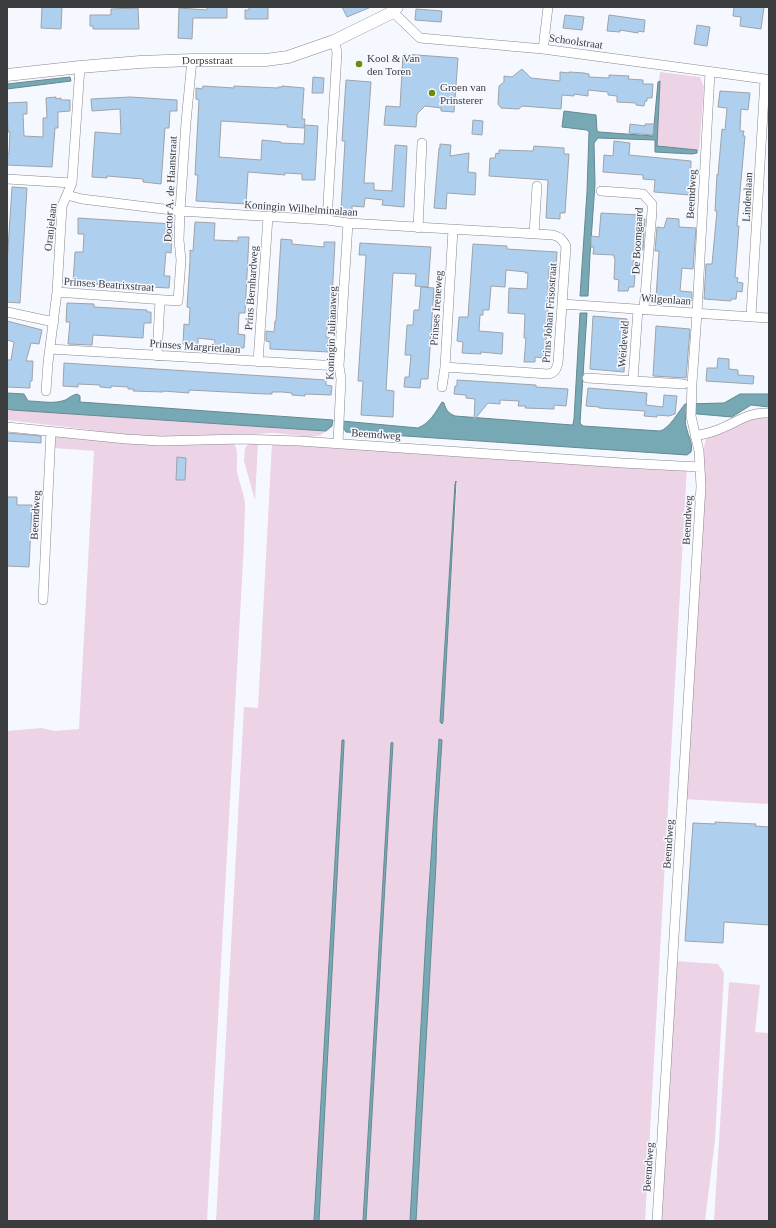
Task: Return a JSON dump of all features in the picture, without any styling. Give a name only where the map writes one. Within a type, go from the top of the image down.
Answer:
[{"type":"street","points":[[543,49],[548,7]]},
{"type":"street","name":"Schoolstraat","points":[[395,9],[420,38],[543,49],[765,79]]},
{"type":"street","name":"Dorpsstraat","points":[[7,75],[140,62],[266,60],[288,57],[334,41],[395,9]]},
{"type":"street","points":[[327,220],[337,52],[334,41]]},
{"type":"street","name":"Doctor A. de Haanstraat","points":[[160,300],[178,301],[181,260],[179,240],[180,211],[192,60]]},
{"type":"street","name":"Oranjelaan","points":[[46,391],[57,292],[62,206],[72,182],[80,67]]},
{"type":"street","name":"Beemdweg","points":[[656,1221],[701,486],[699,451],[691,416],[691,402],[710,72]]},
{"type":"street","name":"Lindenlaan","points":[[751,316],[765,79]]},
{"type":"street","points":[[418,228],[422,143]]},
{"type":"street","points":[[7,179],[72,182]]},
{"type":"street","points":[[534,234],[537,186]]},
{"type":"street","name":"De Boomgaard","points":[[601,191],[643,194],[652,204],[641,309]]},
{"type":"street","name":"Koningin Wilhelminalaan","points":[[67,195],[180,211],[327,220],[418,228],[553,235],[559,237],[563,241]]},
{"type":"street","name":"Prins Bernhardweg","points":[[258,362],[268,217]]},
{"type":"street","name":"Koningin Julianaweg","points":[[338,443],[341,379],[339,366],[348,223]]},
{"type":"street","name":"Prinses Ireneweg","points":[[442,387],[445,367],[453,229]]},
{"type":"street","name":"Prins Johan Frisostraat","points":[[445,367],[548,374],[553,373],[556,370],[558,363],[566,246],[563,241]]},
{"type":"street","name":"Prinses Beatrixstraat","points":[[57,292],[160,300]]},
{"type":"street","points":[[157,356],[160,300]]},
{"type":"street","name":"Wilgenlaan","points":[[562,304],[769,318]]},
{"type":"street","name":"Weideveld","points":[[633,380],[641,309]]},
{"type":"street","points":[[7,312],[54,322]]},
{"type":"street","name":"Prinses Margrietlaan","points":[[50,349],[339,366]]},
{"type":"street","name":"Weideveld","points":[[587,378],[684,384]]},
{"type":"street","points":[[695,436],[723,428],[744,417],[761,412],[769,413]]},
{"type":"street","name":"Beemdweg","points":[[7,427],[140,440],[161,441],[241,439],[338,443],[700,468]]},
{"type":"street","name":"Beemdweg","points":[[43,600],[51,431]]},
{"type":"shaded area","points":[[660,72],[700,77],[704,87],[699,151],[657,146]]},
{"type":"shaded area","points":[[7,409],[326,431],[321,435],[312,437],[274,433],[161,438],[124,435],[7,420]]},
{"type":"shaded area","points":[[751,415],[769,416],[769,804],[683,799],[704,447],[706,439],[709,436]]},
{"type":"shaded area","points":[[59,434],[232,441],[237,451],[237,471],[245,504],[244,542],[207,1221],[7,1221],[7,731],[41,728],[55,731],[79,729],[94,451],[54,448],[56,437]]},
{"type":"shaded area","points":[[250,442],[258,442],[255,500],[244,461],[245,448]]},
{"type":"shaded area","points":[[272,443],[687,466],[645,1221],[416,1221],[442,740],[439,740],[427,918],[410,1221],[366,1221],[393,743],[391,742],[363,1221],[319,1221],[344,744],[342,740],[314,1221],[216,1221],[244,707],[258,708]],"holes":[[[455,482],[457,483],[443,722],[440,724]]]},
{"type":"shaded area","points":[[674,961],[718,964],[724,973],[715,1140],[705,1221],[658,1221]]},
{"type":"shaded area","points":[[729,982],[760,985],[755,1032],[769,1033],[769,1221],[714,1221]]},
{"type":"water","points":[[70,77],[71,81],[7,89],[7,84]]},
{"type":"water","points":[[660,81],[657,146],[697,150],[697,153],[655,152],[655,140],[598,138],[594,143],[595,184],[588,296],[580,296],[587,192],[589,132],[587,130],[562,127],[564,111],[596,115],[597,131],[599,132],[653,136],[658,82]]},
{"type":"water","points":[[580,313],[587,313],[580,423],[583,426],[660,431],[667,427],[685,404],[724,403],[740,394],[769,394],[769,407],[751,405],[732,417],[686,413],[686,426],[692,446],[691,452],[687,455],[346,432],[343,428],[342,421],[418,428],[429,420],[442,402],[448,411],[455,416],[572,425],[574,419]]},
{"type":"water","points":[[7,393],[24,394],[28,401],[58,402],[77,394],[80,396],[80,402],[333,420],[332,426],[326,431],[12,410],[7,409]]},
{"type":"water","points":[[456,481],[443,722],[442,724],[440,722]]},
{"type":"water","points":[[439,739],[442,740],[416,1221],[410,1221],[427,918]]},
{"type":"water","points":[[342,740],[344,740],[344,744],[319,1221],[314,1221]]},
{"type":"water","points":[[392,742],[366,1221],[363,1221],[391,743]]},
{"type":"building","points":[[42,7],[62,7],[61,29],[41,28]]},
{"type":"building","points":[[207,7],[227,7],[227,18],[193,18],[192,39],[178,38],[179,8],[207,10]]},
{"type":"building","points":[[249,7],[268,7],[268,19],[245,19],[245,10],[249,10]]},
{"type":"building","points":[[342,7],[371,7],[347,17]]},
{"type":"building","points":[[734,7],[764,7],[761,29],[740,26],[741,17],[733,16]]},
{"type":"building","points":[[138,8],[139,29],[93,29],[93,26],[90,26],[90,15],[111,15],[111,9]]},
{"type":"building","points":[[416,9],[442,11],[441,22],[415,20]]},
{"type":"building","points":[[565,15],[584,17],[582,30],[563,28]]},
{"type":"building","points":[[609,15],[645,20],[644,32],[638,31],[638,33],[620,30],[620,32],[607,31]]},
{"type":"building","points":[[697,25],[710,27],[707,46],[694,44]]},
{"type":"building","points":[[403,54],[458,58],[454,112],[441,111],[441,108],[425,106],[417,114],[416,127],[384,125],[386,106],[400,107]]},
{"type":"building","points":[[522,69],[531,78],[560,81],[560,72],[584,73],[589,74],[589,77],[609,78],[609,75],[629,76],[628,79],[643,80],[643,84],[653,84],[652,98],[647,98],[644,106],[636,105],[636,103],[617,102],[617,96],[608,95],[608,92],[588,90],[588,96],[574,94],[574,96],[562,95],[561,109],[522,106],[519,109],[501,108],[498,104],[499,86],[504,82],[504,76],[512,77]]},
{"type":"building","points":[[313,77],[324,78],[323,93],[312,93]]},
{"type":"building","points":[[346,80],[371,82],[364,183],[374,183],[374,190],[392,191],[395,145],[407,146],[404,207],[382,205],[383,200],[365,198],[364,207],[352,206],[352,211],[341,210],[345,141],[342,141]]},
{"type":"building","points":[[203,86],[278,88],[282,86],[304,88],[302,119],[305,119],[304,128],[287,127],[288,125],[221,121],[219,157],[261,160],[262,140],[304,144],[305,125],[318,126],[315,180],[302,180],[302,174],[285,173],[285,175],[248,172],[246,204],[196,201],[198,175],[195,175],[199,100],[196,99],[196,88],[202,89]]},
{"type":"building","points":[[720,91],[750,93],[748,110],[741,109],[740,131],[744,131],[743,136],[745,136],[737,226],[739,226],[735,277],[738,278],[737,282],[743,283],[742,292],[737,291],[736,299],[731,299],[731,301],[704,299],[706,264],[712,264],[717,211],[715,211],[717,174],[718,175],[722,129],[725,130],[727,108],[718,107]]},
{"type":"building","points":[[56,97],[56,99],[61,98],[61,100],[70,100],[70,111],[58,112],[58,128],[55,128],[52,167],[7,165],[10,132],[8,132],[7,103],[27,102],[27,114],[23,114],[24,136],[43,137],[43,118],[47,118],[46,98]]},
{"type":"building","points":[[130,97],[177,100],[177,111],[170,111],[169,128],[165,128],[161,184],[143,182],[143,179],[107,176],[107,178],[92,177],[95,132],[121,134],[120,109],[92,111],[91,99]]},
{"type":"building","points":[[473,120],[483,121],[482,135],[472,134]]},
{"type":"building","points":[[630,124],[645,126],[645,124],[654,124],[653,135],[629,133]]},
{"type":"building","points":[[614,141],[630,143],[629,155],[691,161],[690,195],[654,192],[655,180],[643,179],[643,175],[603,172],[604,155],[613,156]]},
{"type":"building","points":[[440,144],[451,145],[450,156],[469,153],[468,172],[476,173],[475,195],[447,193],[446,209],[434,208]]},
{"type":"building","points":[[534,146],[564,148],[564,154],[569,154],[565,213],[560,213],[560,219],[546,218],[548,180],[489,176],[490,158],[495,158],[496,153],[499,154],[499,150],[533,151]]},
{"type":"building","points":[[12,187],[27,188],[20,303],[7,302],[7,264]]},
{"type":"building","points":[[601,213],[640,215],[640,219],[645,219],[643,250],[635,249],[632,275],[635,275],[634,287],[629,287],[628,291],[618,291],[619,280],[614,279],[614,255],[593,254],[594,247],[591,247],[591,236],[599,237]]},
{"type":"building","points":[[78,218],[173,224],[171,253],[166,252],[164,276],[170,276],[169,288],[73,283],[75,252],[83,252],[84,234],[78,234]]},
{"type":"building","points":[[667,218],[679,219],[679,227],[696,228],[693,269],[682,268],[680,291],[692,292],[692,301],[656,298],[659,252],[655,251],[657,227],[664,228]]},
{"type":"building","points":[[195,222],[215,223],[214,240],[238,241],[238,237],[249,237],[245,313],[239,313],[238,334],[245,335],[244,348],[214,346],[215,340],[198,338],[198,345],[183,344],[184,324],[189,325],[190,308],[187,307],[190,250],[193,251]]},
{"type":"building","points":[[281,239],[292,240],[292,244],[324,247],[324,242],[335,242],[331,318],[328,318],[326,337],[330,338],[329,352],[270,349],[270,342],[266,341],[266,331],[274,332],[276,321]]},
{"type":"building","points":[[360,243],[431,247],[428,287],[415,286],[416,274],[393,273],[386,390],[394,391],[393,417],[361,415],[363,381],[358,381],[366,255],[359,255]]},
{"type":"building","points":[[473,244],[507,246],[507,249],[557,252],[556,269],[549,268],[545,358],[535,357],[535,362],[524,362],[526,338],[524,338],[525,314],[508,313],[509,288],[527,289],[528,273],[506,270],[505,287],[491,286],[489,310],[483,310],[483,315],[480,315],[479,331],[503,333],[502,354],[481,352],[481,354],[462,353],[463,342],[457,341],[459,317],[468,317]]},
{"type":"building","points":[[421,287],[434,288],[428,379],[421,379],[420,388],[404,387],[405,377],[409,377],[411,355],[405,355],[407,325],[413,325],[414,310],[419,310]]},
{"type":"building","points":[[67,303],[94,304],[94,307],[147,310],[147,312],[151,312],[151,323],[144,323],[143,338],[93,335],[92,345],[68,344],[70,322],[66,322]]},
{"type":"building","points":[[593,316],[627,319],[624,372],[590,369]]},
{"type":"building","points":[[7,321],[42,330],[39,344],[31,343],[26,361],[33,361],[32,381],[30,381],[30,388],[7,387],[7,360],[11,360],[14,342],[7,340]]},
{"type":"building","points":[[656,326],[690,329],[686,378],[653,376]]},
{"type":"building","points":[[718,358],[729,359],[729,369],[738,370],[738,375],[754,376],[753,384],[706,381],[707,368],[717,368]]},
{"type":"building","points":[[64,363],[326,380],[326,385],[332,386],[331,395],[305,394],[305,396],[292,395],[292,393],[282,392],[265,394],[189,390],[189,393],[133,391],[134,389],[128,389],[128,387],[111,386],[111,388],[100,387],[100,385],[78,384],[78,387],[63,386]]},
{"type":"building","points":[[457,380],[536,385],[536,387],[568,389],[566,406],[554,405],[554,409],[525,408],[526,406],[518,406],[519,401],[500,400],[500,404],[488,403],[474,420],[475,399],[466,398],[466,395],[454,394],[455,386],[457,386]]},
{"type":"building","points":[[588,388],[647,393],[646,405],[663,407],[664,395],[677,396],[675,414],[669,416],[657,415],[657,417],[644,416],[645,411],[586,406]]},
{"type":"building","points":[[7,433],[41,436],[41,443],[7,441]]},
{"type":"building","points":[[177,457],[186,458],[185,480],[176,480]]},
{"type":"building","points":[[7,497],[17,497],[17,505],[32,505],[29,567],[7,566]]},
{"type":"building","points":[[715,822],[756,824],[755,826],[769,827],[769,925],[724,922],[723,943],[685,941],[693,823],[715,824]]},
{"type":"place","name":"Kool & Van den Toren","points":[[359,64]]},
{"type":"place","name":"Groen van Prinsterer","points":[[432,93]]}]
